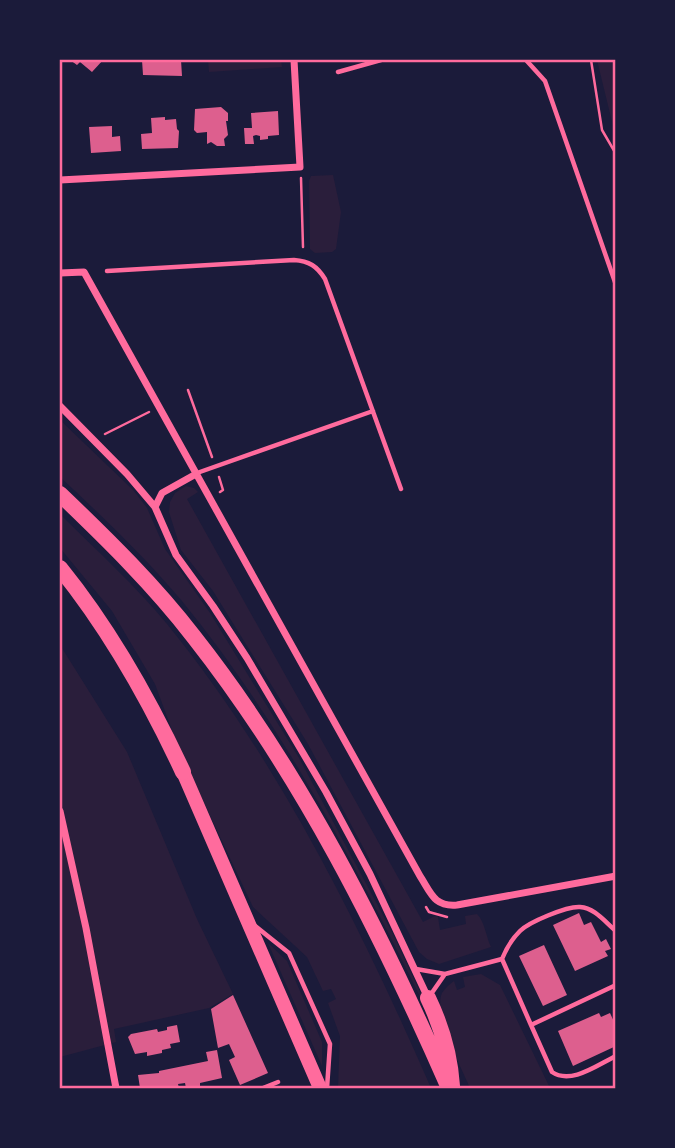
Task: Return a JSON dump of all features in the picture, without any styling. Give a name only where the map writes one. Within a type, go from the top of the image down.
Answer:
[{"type":"highway","points":[[60,494],[170,607],[213,662],[266,738],[316,820],[374,927],[451,1088]]},
{"type":"highway","points":[[60,568],[128,663],[183,772]]},
{"type":"highway","points":[[428,998],[438,1019],[451,1062],[451,1088]]},
{"type":"main road","points":[[183,772],[320,1088]]},
{"type":"street","points":[[60,180],[300,167],[294,60]]},
{"type":"street","points":[[60,273],[84,272],[420,876],[439,903],[445,906],[457,905],[615,876]]},
{"type":"street","points":[[60,406],[127,474],[155,507],[176,555],[240,648],[326,792],[370,874],[428,998]]},
{"type":"street","points":[[155,507],[162,493],[172,485],[196,474]]},
{"type":"street","points":[[60,811],[86,929],[116,1088]]},
{"type":"lane","points":[[338,72],[381,60]]},
{"type":"lane","points":[[526,60],[545,81],[615,285]]},
{"type":"lane","points":[[107,271],[294,260],[310,263],[324,279],[401,489]]},
{"type":"lane","points":[[196,474],[373,411]]},
{"type":"lane","points":[[615,931],[591,910],[582,906],[571,907],[521,929],[502,959],[552,1072],[567,1078],[615,1056]]},
{"type":"lane","points":[[246,918],[289,953],[330,1044],[327,1088]]},
{"type":"lane","points":[[415,969],[445,975],[502,959]]},
{"type":"lane","points":[[428,998],[445,975]]},
{"type":"lane","points":[[531,1025],[615,985]]},
{"type":"lane","points":[[263,1088],[278,1082]]},
{"type":"path","points":[[591,60],[602,130],[615,154]]},
{"type":"path","points":[[300,167],[303,247]]},
{"type":"path","points":[[188,390],[223,490],[209,497]]},
{"type":"path","points":[[103,436],[159,407]]},
{"type":"path","points":[[422,900],[429,912],[444,918],[457,915]]},
{"type":"shaded area","points":[[208,60],[281,60],[282,67],[209,72]]},
{"type":"shaded area","points":[[597,60],[615,60],[615,134]]},
{"type":"shaded area","points":[[333,175],[341,212],[336,249],[332,252],[315,253],[310,249],[309,181],[311,176]]},
{"type":"shaded area","points":[[60,420],[134,491],[147,508],[165,549],[210,613],[299,758],[393,934],[431,1019],[348,856],[287,750],[254,699],[182,601],[123,537],[60,477]]},
{"type":"shaded area","points":[[186,486],[198,492],[187,499],[423,922],[438,917],[440,930],[466,924],[465,916],[477,914],[491,947],[439,964],[419,952],[308,744],[213,591],[181,550],[169,512],[175,493]]},
{"type":"shaded area","points":[[60,514],[167,624],[246,732],[315,847],[376,967],[431,1088],[338,1088],[340,1036],[328,1003],[336,999],[331,989],[323,991],[307,957],[253,907],[180,752],[155,684],[112,611],[60,548]]},
{"type":"shaded area","points":[[60,645],[127,752],[197,919],[233,994],[209,1008],[114,1029],[116,1042],[60,1057]]},
{"type":"shaded area","points":[[268,943],[287,961],[322,1042],[322,1066]]},
{"type":"shaded area","points":[[481,974],[500,985],[550,1088],[470,1088],[449,1040],[440,1002],[442,993],[454,981],[457,990],[465,987],[463,977]]},
{"type":"building","points":[[70,60],[103,60],[92,72],[80,62],[77,65]]},
{"type":"building","points":[[142,60],[181,60],[182,76],[143,75]]},
{"type":"building","points":[[221,107],[228,113],[225,146],[217,146],[211,142],[207,144],[207,132],[197,133],[194,130],[195,109]]},
{"type":"building","points":[[278,111],[279,135],[260,140],[260,136],[256,135],[253,136],[254,144],[245,144],[244,128],[252,128],[251,113]]},
{"type":"building","points":[[165,117],[165,120],[176,119],[179,131],[178,148],[142,149],[141,134],[152,133],[151,118]]},
{"type":"building","points":[[112,126],[112,137],[120,136],[121,151],[91,153],[89,127]]},
{"type":"building","points":[[579,913],[584,925],[591,922],[601,942],[606,939],[611,949],[605,951],[608,956],[575,971],[553,925]]},
{"type":"building","points":[[544,945],[567,995],[543,1006],[519,956]]},
{"type":"building","points":[[233,995],[268,1073],[240,1085],[229,1060],[235,1057],[229,1044],[218,1048],[211,1009]]},
{"type":"building","points":[[599,1013],[601,1017],[610,1013],[616,1026],[616,1046],[573,1066],[558,1031]]},
{"type":"building","points":[[177,1025],[180,1042],[170,1044],[171,1048],[162,1050],[162,1053],[147,1056],[147,1052],[135,1054],[128,1037],[131,1034],[157,1029],[158,1032]]},
{"type":"building","points":[[217,1050],[222,1078],[200,1083],[200,1088],[186,1088],[185,1083],[178,1084],[179,1088],[140,1088],[138,1075],[159,1073],[208,1061],[206,1052]]}]
